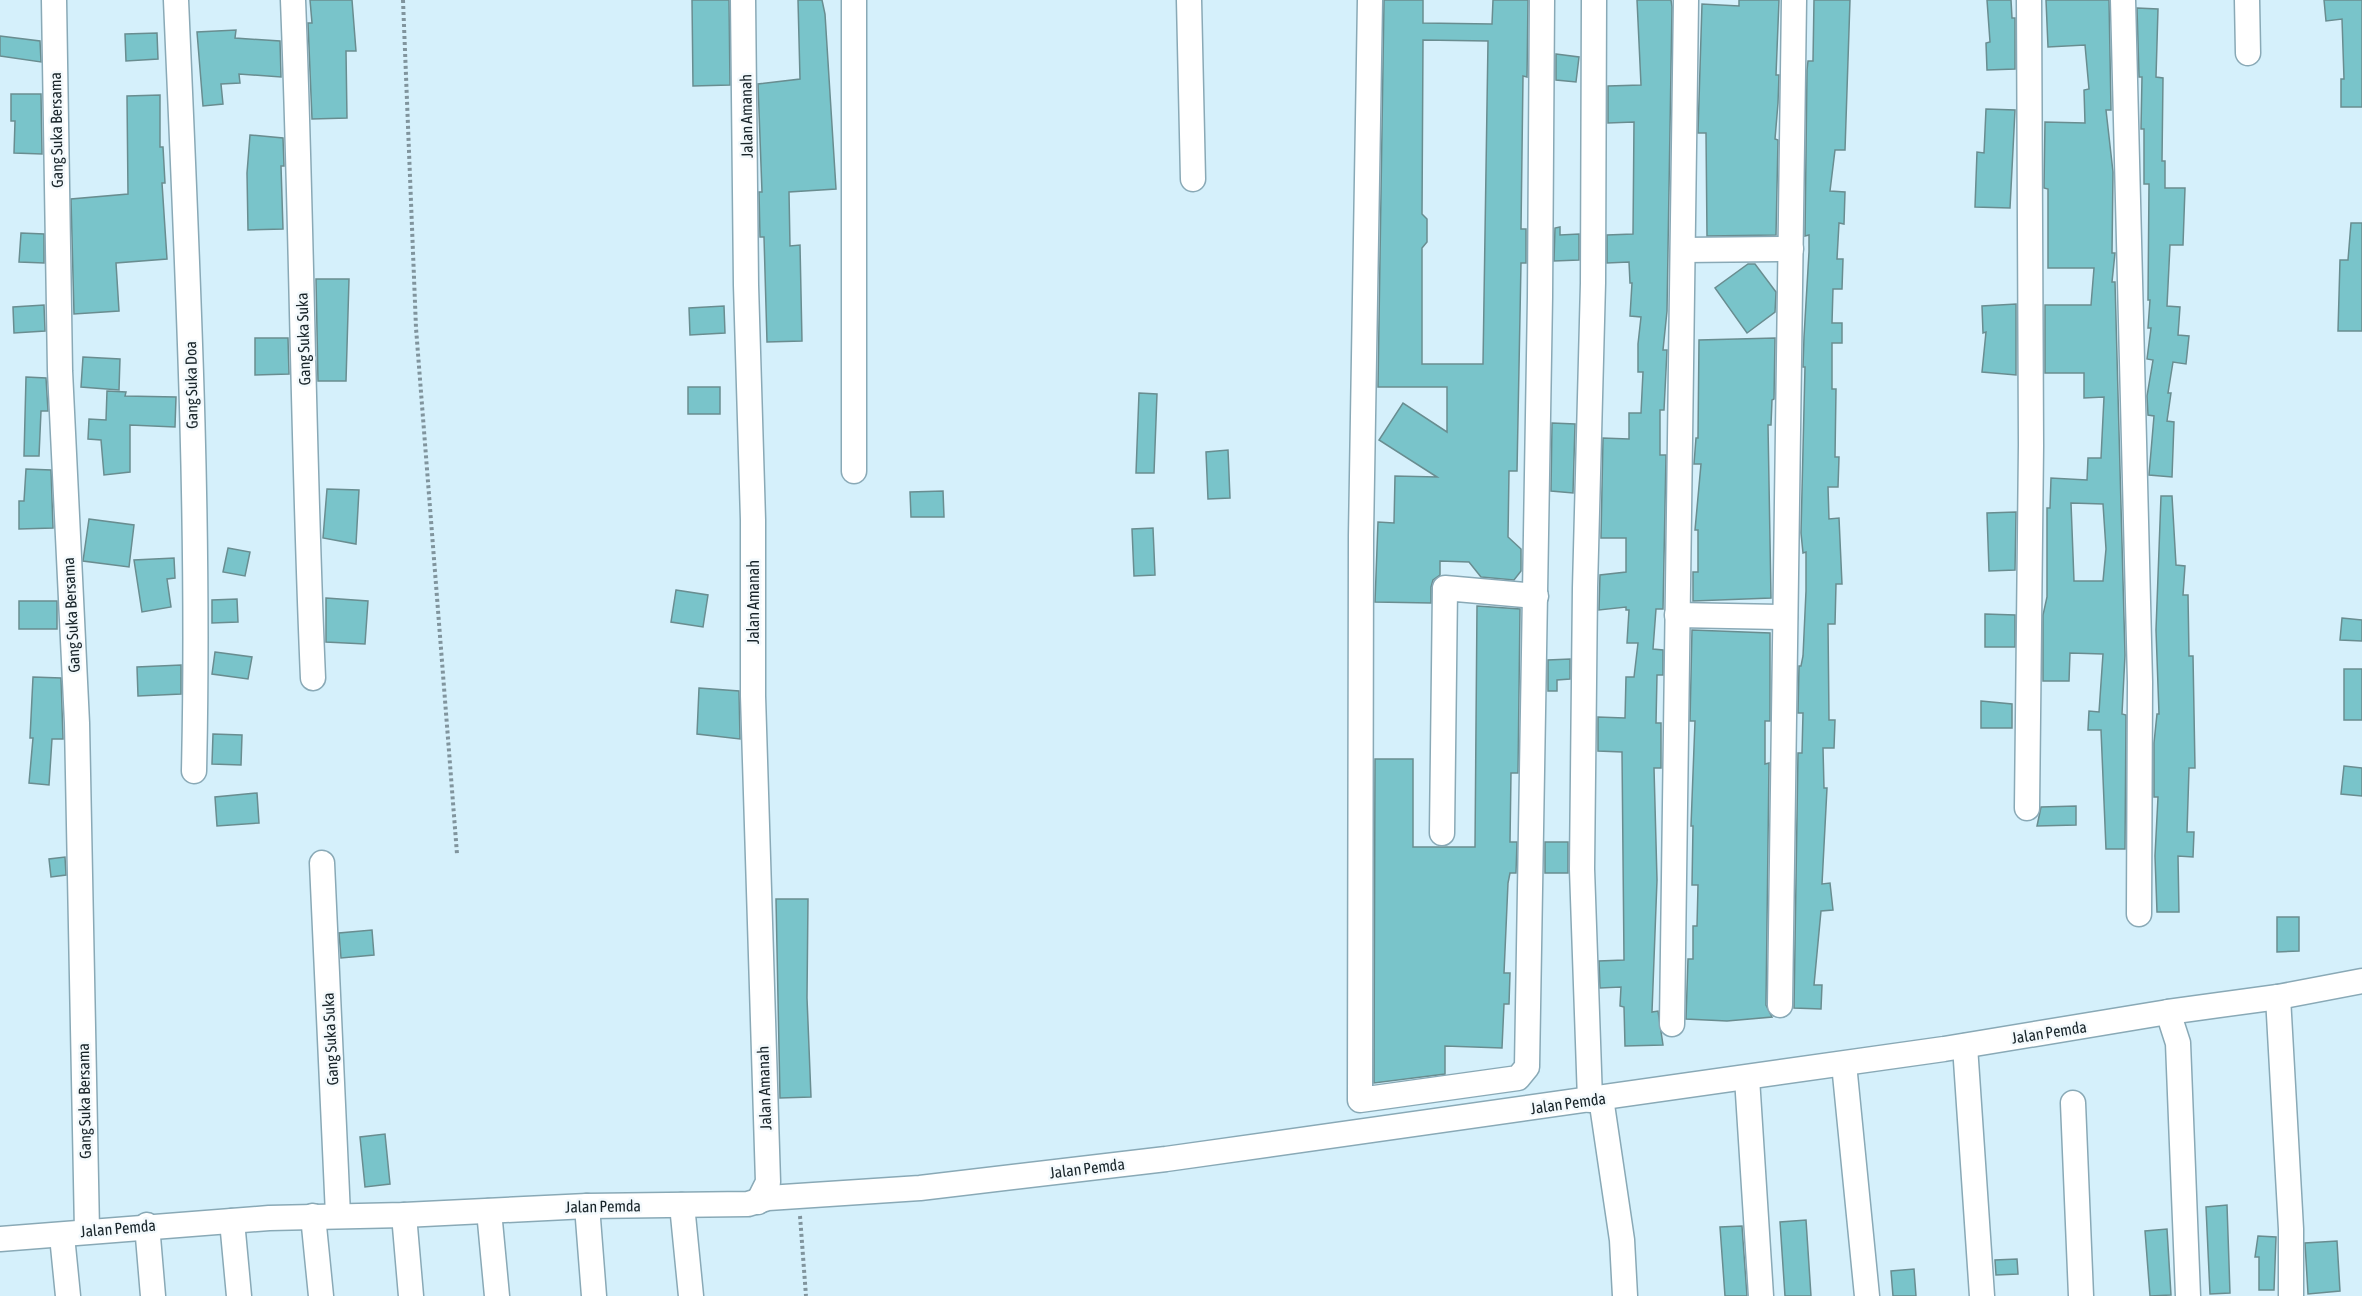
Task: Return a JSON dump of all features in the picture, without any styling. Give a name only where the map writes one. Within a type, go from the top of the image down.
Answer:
[{"type":"street","name":"Gang Suka Bersama","points":[[54,0],[60,372],[79,790],[87,1231]]},
{"type":"street","name":"Gang Suka Doa","points":[[176,0],[190,304],[197,633],[194,771]]},
{"type":"street","name":"Gang Suka Suka","points":[[293,0],[306,409],[307,541],[313,678]]},
{"type":"street","name":"Jalan Amanah","points":[[743,0],[746,285],[753,520],[754,718],[768,1182],[758,1202]]},
{"type":"street","points":[[854,0],[854,471]]},
{"type":"street","points":[[1189,0],[1193,179]]},
{"type":"street","points":[[1370,0],[1361,536],[1360,1100],[1518,1078],[1527,1067],[1536,596],[1542,0]]},
{"type":"street","points":[[1593,0],[1593,294],[1585,588],[1582,858],[1595,1099],[1622,1240],[1625,1296]]},
{"type":"street","points":[[1672,1024],[1686,0]]},
{"type":"street","points":[[1780,1005],[1794,0]]},
{"type":"street","points":[[2027,808],[2031,477],[2029,0]]},
{"type":"street","points":[[2123,0],[2140,682],[2139,914]]},
{"type":"street","points":[[2247,0],[2248,53]]},
{"type":"street","points":[[1683,250],[1791,249]]},
{"type":"street","points":[[1442,833],[1445,588],[1536,596]]},
{"type":"street","points":[[1677,615],[1785,617]]},
{"type":"street","name":"Gang Suka Suka","points":[[322,863],[338,1215]]},
{"type":"street","name":"Jalan Pemda","points":[[0,1239],[62,1236],[64,1233],[147,1225],[338,1215],[404,1215],[587,1206],[758,1202],[799,1196],[920,1188],[1166,1159],[1747,1078],[2278,997],[2362,981]]},
{"type":"street","points":[[2278,997],[2291,1229],[2291,1296]]},
{"type":"street","points":[[2168,1012],[2178,1043],[2188,1296]]},
{"type":"street","points":[[1965,1046],[1982,1296]]},
{"type":"street","points":[[1844,1064],[1867,1296]]},
{"type":"street","points":[[1747,1078],[1761,1296]]},
{"type":"street","points":[[2073,1103],[2081,1296]]},
{"type":"street","points":[[682,1205],[691,1296]]},
{"type":"street","points":[[587,1206],[594,1296]]},
{"type":"street","points":[[489,1211],[497,1296]]},
{"type":"street","points":[[404,1215],[411,1296]]},
{"type":"street","points":[[313,1216],[321,1296]]},
{"type":"street","points":[[232,1221],[239,1296]]},
{"type":"street","points":[[147,1225],[153,1296]]},
{"type":"street","points":[[62,1236],[68,1296]]},
{"type":"path","points":[[403,0],[416,328],[458,854]]},
{"type":"path","points":[[799,1196],[806,1296]]},
{"type":"building","points":[[310,0],[352,0],[356,51],[346,51],[347,118],[312,119],[308,23],[312,23]]},
{"type":"building","points":[[692,0],[729,0],[730,85],[693,86]]},
{"type":"building","points":[[798,0],[822,0],[825,14],[836,189],[789,192],[790,246],[800,245],[802,341],[767,342],[764,237],[760,237],[759,192],[762,192],[758,84],[800,79]]},
{"type":"building","points":[[1384,0],[1423,0],[1423,23],[1492,24],[1493,0],[1528,0],[1527,77],[1523,76],[1521,229],[1526,229],[1526,263],[1521,263],[1517,471],[1509,471],[1508,537],[1521,549],[1521,571],[1514,580],[1481,577],[1469,562],[1440,561],[1440,575],[1433,580],[1431,587],[1431,603],[1375,602],[1378,522],[1394,523],[1395,476],[1437,477],[1379,440],[1403,403],[1447,432],[1447,387],[1378,387]],"holes":[[[1423,40],[1488,41],[1483,364],[1422,364],[1422,248],[1427,242],[1427,219],[1422,214]]]},
{"type":"building","points":[[1637,0],[1671,0],[1672,7],[1667,311],[1663,350],[1667,350],[1664,410],[1660,410],[1660,455],[1666,455],[1663,609],[1656,609],[1653,649],[1663,650],[1663,675],[1657,675],[1656,723],[1661,723],[1661,768],[1654,768],[1657,880],[1652,1012],[1658,1011],[1663,1045],[1625,1046],[1624,1007],[1620,1006],[1621,987],[1600,988],[1599,961],[1624,960],[1622,752],[1598,751],[1598,717],[1625,718],[1626,677],[1634,677],[1638,643],[1627,643],[1629,610],[1626,610],[1626,607],[1599,610],[1600,575],[1626,572],[1626,538],[1601,538],[1603,438],[1629,439],[1629,413],[1641,413],[1643,372],[1638,372],[1638,344],[1641,317],[1630,316],[1632,283],[1630,283],[1629,262],[1607,263],[1607,235],[1633,234],[1634,122],[1608,123],[1608,86],[1641,85]]},
{"type":"building","points":[[1739,0],[1779,0],[1776,75],[1779,75],[1775,139],[1778,140],[1776,235],[1707,236],[1706,133],[1698,133],[1702,4],[1739,6]]},
{"type":"building","points":[[1814,0],[1850,0],[1845,150],[1835,150],[1830,191],[1845,192],[1844,224],[1839,223],[1837,259],[1843,259],[1842,289],[1833,289],[1832,323],[1842,323],[1842,343],[1832,343],[1832,389],[1836,389],[1835,457],[1839,457],[1838,487],[1828,487],[1829,519],[1839,518],[1842,584],[1836,584],[1835,624],[1828,624],[1829,720],[1835,720],[1834,748],[1823,748],[1824,788],[1827,788],[1822,884],[1830,883],[1833,910],[1821,911],[1814,985],[1822,985],[1821,1009],[1794,1008],[1798,753],[1802,753],[1803,713],[1798,713],[1799,666],[1801,666],[1803,656],[1806,591],[1806,552],[1803,553],[1801,533],[1805,367],[1803,367],[1809,252],[1809,235],[1805,236],[1807,70],[1808,61],[1813,61]]},
{"type":"building","points":[[1987,0],[2011,0],[2012,18],[2015,18],[2015,69],[1987,70],[1986,43],[1990,42]]},
{"type":"building","points":[[2046,0],[2109,0],[2111,110],[2106,110],[2113,172],[2112,253],[2115,253],[2112,282],[2115,282],[2125,655],[2122,714],[2126,715],[2125,849],[2106,849],[2101,730],[2088,730],[2089,711],[2099,712],[2103,654],[2070,653],[2069,681],[2043,681],[2043,615],[2047,597],[2047,508],[2050,508],[2051,478],[2087,480],[2088,458],[2101,458],[2104,397],[2084,398],[2084,373],[2045,373],[2045,305],[2091,305],[2094,268],[2048,268],[2048,189],[2044,188],[2045,122],[2085,123],[2084,90],[2089,89],[2085,45],[2048,47]],"holes":[[[2071,503],[2103,504],[2106,549],[2103,581],[2074,581]]]},
{"type":"building","points":[[2324,0],[2362,0],[2362,107],[2341,107],[2341,79],[2344,79],[2342,19],[2326,21]]},
{"type":"building","points":[[2137,8],[2158,9],[2156,77],[2163,78],[2162,161],[2165,161],[2165,188],[2185,188],[2183,245],[2170,245],[2167,306],[2180,307],[2178,335],[2189,336],[2186,364],[2173,362],[2168,393],[2171,393],[2167,421],[2174,422],[2172,477],[2149,475],[2154,416],[2148,415],[2147,396],[2153,360],[2147,359],[2151,328],[2148,328],[2150,300],[2148,300],[2149,184],[2144,184],[2144,129],[2141,129],[2142,77],[2139,77]]},
{"type":"building","points":[[236,30],[235,38],[280,41],[281,77],[239,74],[240,83],[221,84],[223,104],[203,106],[197,32]]},
{"type":"building","points":[[157,33],[158,59],[126,61],[125,34]]},
{"type":"building","points":[[0,36],[40,41],[41,62],[0,56]]},
{"type":"building","points":[[1556,54],[1579,57],[1576,82],[1556,80]]},
{"type":"building","points":[[11,94],[41,94],[42,154],[14,153],[15,121],[11,121]]},
{"type":"building","points":[[160,95],[160,147],[163,147],[165,183],[162,183],[167,259],[116,263],[119,311],[74,314],[71,199],[128,194],[127,96]]},
{"type":"building","points":[[1986,109],[2015,110],[2010,208],[1975,207],[1977,152],[1984,153]]},
{"type":"building","points":[[250,135],[283,138],[284,166],[281,166],[283,229],[248,230],[247,173]]},
{"type":"building","points":[[2351,223],[2362,223],[2362,331],[2338,331],[2340,260],[2348,260]]},
{"type":"building","points":[[1560,227],[1560,235],[1579,234],[1579,260],[1554,261],[1555,228]]},
{"type":"building","points":[[21,233],[44,234],[44,263],[19,262]]},
{"type":"building","points":[[1748,264],[1755,264],[1776,292],[1775,312],[1747,333],[1715,288]]},
{"type":"building","points":[[316,279],[349,279],[346,381],[318,381]]},
{"type":"building","points":[[2016,304],[2016,375],[1982,372],[1986,332],[1983,333],[1982,306]]},
{"type":"building","points":[[44,305],[45,331],[14,333],[13,307]]},
{"type":"building","points":[[724,306],[725,333],[690,335],[689,308]]},
{"type":"building","points":[[255,338],[288,338],[289,374],[255,375]]},
{"type":"building","points":[[1775,338],[1774,399],[1772,400],[1771,425],[1768,425],[1771,598],[1693,601],[1693,572],[1698,572],[1698,530],[1695,530],[1701,464],[1694,464],[1696,438],[1698,438],[1699,340]]},
{"type":"building","points":[[83,357],[120,359],[119,390],[81,387]]},
{"type":"building","points":[[26,377],[46,378],[48,411],[41,411],[39,456],[24,456]]},
{"type":"building","points":[[688,387],[720,387],[720,414],[688,414]]},
{"type":"building","points":[[107,391],[126,392],[125,396],[176,397],[175,427],[130,425],[130,472],[104,475],[101,440],[88,439],[89,419],[106,420]]},
{"type":"building","points":[[1139,393],[1157,394],[1154,473],[1136,473]]},
{"type":"building","points":[[1552,423],[1575,424],[1573,493],[1551,491]]},
{"type":"building","points":[[1228,450],[1230,498],[1208,499],[1206,452]]},
{"type":"building","points":[[26,469],[51,470],[53,528],[19,529],[19,501],[24,501]]},
{"type":"building","points":[[327,489],[359,490],[356,544],[323,538]]},
{"type":"building","points":[[943,491],[944,517],[911,517],[910,492]]},
{"type":"building","points":[[2161,496],[2172,496],[2176,565],[2185,566],[2183,595],[2188,595],[2189,656],[2193,656],[2195,768],[2189,768],[2187,832],[2194,832],[2193,857],[2178,856],[2179,912],[2157,912],[2155,856],[2158,797],[2154,797],[2154,743],[2157,714],[2159,714],[2156,630]]},
{"type":"building","points":[[2016,512],[2015,570],[1989,571],[1987,513]]},
{"type":"building","points":[[89,519],[134,525],[129,567],[83,561]]},
{"type":"building","points":[[1153,528],[1155,575],[1134,576],[1132,529]]},
{"type":"building","points":[[228,548],[250,552],[245,576],[223,572]]},
{"type":"building","points":[[174,558],[175,578],[167,579],[171,607],[142,612],[134,560]]},
{"type":"building","points":[[676,590],[708,595],[703,627],[671,622]]},
{"type":"building","points":[[326,598],[368,601],[365,644],[326,642]]},
{"type":"building","points":[[237,599],[238,622],[212,623],[212,600]]},
{"type":"building","points":[[19,601],[57,601],[57,629],[19,629]]},
{"type":"building","points":[[1477,606],[1520,609],[1518,773],[1511,773],[1510,842],[1517,842],[1516,873],[1510,873],[1508,883],[1504,973],[1510,973],[1509,1004],[1504,1004],[1502,1048],[1445,1046],[1445,1074],[1374,1083],[1375,759],[1413,759],[1413,847],[1475,847]]},
{"type":"building","points":[[1985,614],[2015,615],[2015,647],[1985,647]]},
{"type":"building","points":[[2342,618],[2362,620],[2362,641],[2340,640]]},
{"type":"building","points":[[1692,630],[1770,633],[1770,721],[1765,721],[1765,764],[1769,763],[1766,1005],[1772,1017],[1727,1021],[1686,1019],[1688,959],[1693,959],[1693,926],[1697,926],[1698,885],[1692,885],[1693,826],[1691,826],[1695,721],[1690,721]]},
{"type":"building","points":[[215,652],[252,657],[248,679],[212,674]]},
{"type":"building","points":[[1570,659],[1570,679],[1557,680],[1557,691],[1548,691],[1548,660]]},
{"type":"building","points":[[181,665],[181,694],[138,696],[137,667]]},
{"type":"building","points":[[2344,669],[2362,669],[2362,720],[2344,720]]},
{"type":"building","points":[[33,677],[61,678],[63,739],[52,739],[49,785],[29,783],[33,738],[30,738]]},
{"type":"building","points":[[699,688],[739,691],[740,739],[697,734]]},
{"type":"building","points":[[1981,701],[2012,704],[2012,728],[1981,728]]},
{"type":"building","points":[[213,734],[242,735],[241,765],[212,764]]},
{"type":"building","points":[[2344,766],[2362,768],[2362,796],[2341,794]]},
{"type":"building","points":[[257,793],[259,823],[217,826],[215,797]]},
{"type":"building","points":[[2076,806],[2076,825],[2037,826],[2041,807]]},
{"type":"building","points":[[1545,842],[1568,842],[1568,873],[1545,873]]},
{"type":"building","points":[[65,857],[66,875],[51,877],[49,859]]},
{"type":"building","points":[[776,899],[808,899],[807,998],[811,1097],[780,1098]]},
{"type":"building","points":[[2277,917],[2299,917],[2299,951],[2277,952]]},
{"type":"building","points":[[372,930],[374,955],[341,958],[339,933]]},
{"type":"building","points":[[385,1134],[390,1184],[365,1187],[360,1137]]},
{"type":"building","points":[[2227,1205],[2230,1293],[2210,1294],[2206,1207]]},
{"type":"building","points":[[1806,1220],[1811,1296],[1785,1296],[1780,1222]]},
{"type":"building","points":[[1742,1226],[1747,1296],[1725,1296],[1720,1227]]},
{"type":"building","points":[[2167,1229],[2171,1295],[2150,1296],[2145,1231]]},
{"type":"building","points":[[2258,1236],[2276,1237],[2274,1290],[2259,1290],[2259,1257],[2255,1257]]},
{"type":"building","points":[[2337,1241],[2340,1291],[2308,1294],[2305,1243]]},
{"type":"building","points":[[2017,1259],[2018,1274],[1996,1275],[1995,1260]]},
{"type":"building","points":[[1914,1269],[1916,1296],[1893,1296],[1891,1271]]}]
